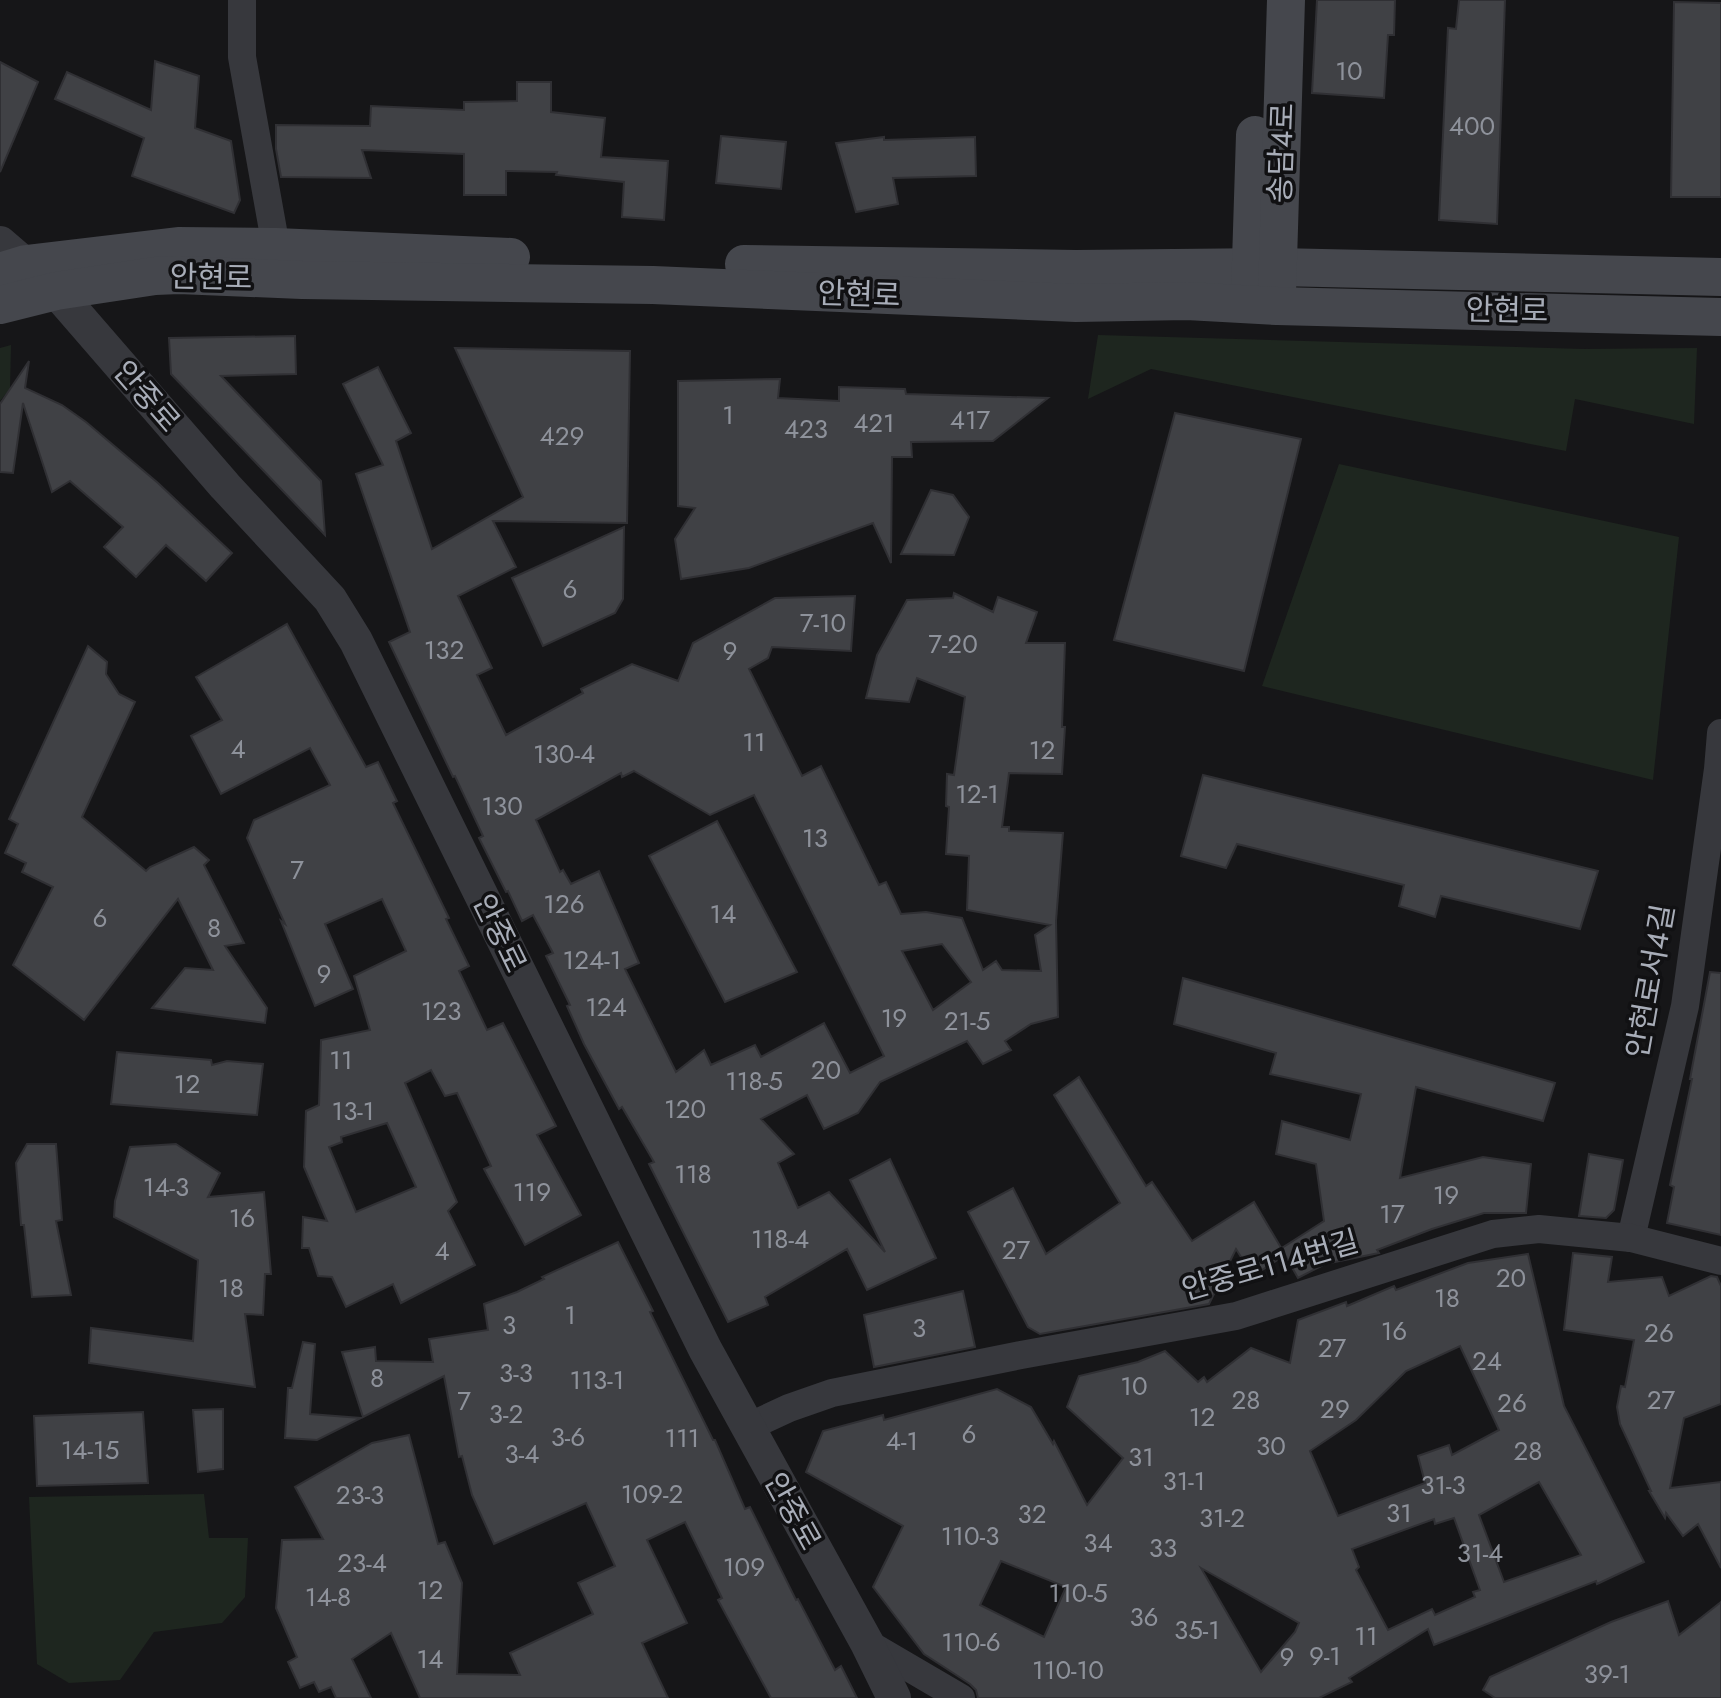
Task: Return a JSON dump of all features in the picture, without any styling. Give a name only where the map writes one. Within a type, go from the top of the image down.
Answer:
[{"type":"main road","name":"송담4로","points":[[1262,0],[1263,286]]},
{"type":"main road","name":"송담4로","points":[[1263,286],[1286,0]]},
{"type":"main road","name":"안현로","points":[[9,260],[178,246],[651,262],[1076,269],[1263,286],[1721,317]]},
{"type":"main road","name":"안현로","points":[[0,305],[56,291],[179,275],[653,285],[1076,303],[1187,301],[1263,286],[1721,277]]},
{"type":"street","points":[[242,0],[242,57],[276,247]]},
{"type":"street","name":"안중로","points":[[9,260],[56,291],[225,486],[330,599],[356,641],[746,1428],[867,1643],[894,1698]]},
{"type":"street","name":"안현로서4길","points":[[1631,1238],[1685,1006],[1720,769],[1721,733]]},
{"type":"street","name":"안중로114번길","points":[[746,1428],[781,1411],[832,1393],[1236,1316],[1493,1234],[1539,1229],[1631,1238],[1721,1261]]},
{"type":"street","points":[[867,1643],[961,1698]]},
{"type":"shaded area","points":[[1098,335],[1583,349],[1697,348],[1694,424],[1575,399],[1566,451],[1151,369],[1088,399]]},
{"type":"shaded area","points":[[11,345],[10,389],[0,401],[0,348]]},
{"type":"shaded area","points":[[1339,464],[1679,537],[1653,780],[1262,686]]},
{"type":"shaded area","points":[[204,1494],[209,1538],[248,1538],[245,1597],[222,1623],[154,1632],[120,1680],[69,1683],[37,1664],[29,1497]]},
{"type":"building","points":[[1317,0],[1395,0],[1394,35],[1388,35],[1384,98],[1312,93]]},
{"type":"building","points":[[1459,0],[1505,0],[1497,224],[1439,220],[1448,28],[1456,29]]},
{"type":"building","points":[[1674,2],[1721,3],[1721,197],[1671,197]]},
{"type":"building","points":[[155,61],[199,76],[195,128],[231,141],[240,200],[234,213],[132,176],[144,138],[55,99],[67,72],[151,110]]},
{"type":"building","points":[[0,62],[38,82],[0,172]]},
{"type":"building","points":[[517,82],[551,82],[551,112],[605,118],[601,157],[668,161],[664,220],[622,217],[624,182],[556,175],[557,172],[506,171],[506,195],[464,195],[464,154],[362,150],[371,178],[281,177],[276,125],[370,126],[371,106],[464,110],[464,102],[517,101]]},
{"type":"building","points":[[721,136],[786,142],[781,189],[716,183]]},
{"type":"building","points":[[884,137],[884,140],[975,137],[976,176],[893,178],[898,204],[856,212],[836,143]]},
{"type":"building","points":[[295,336],[296,374],[221,376],[321,481],[325,535],[171,374],[169,338]]},
{"type":"building","points":[[455,348],[630,351],[627,523],[493,521],[516,567],[458,596],[492,668],[477,675],[506,735],[583,693],[581,689],[632,664],[678,681],[693,643],[775,598],[855,596],[851,651],[772,647],[768,658],[749,669],[802,776],[821,766],[879,885],[886,882],[901,914],[926,912],[962,918],[983,970],[996,961],[1002,970],[1041,971],[1035,935],[1050,925],[967,910],[969,856],[946,854],[949,807],[946,806],[947,774],[954,775],[965,697],[917,678],[909,702],[866,698],[877,655],[907,600],[953,598],[954,593],[993,612],[998,597],[1037,612],[1026,643],[1065,643],[1062,774],[1009,773],[1002,827],[1009,827],[1009,831],[1063,833],[1056,921],[1058,1017],[1031,1024],[1005,1041],[1011,1050],[983,1064],[967,1041],[880,1082],[858,1113],[824,1129],[807,1095],[761,1119],[794,1154],[778,1163],[798,1208],[829,1192],[885,1252],[850,1180],[890,1159],[936,1258],[867,1290],[847,1249],[765,1297],[768,1305],[728,1322],[649,1164],[654,1162],[622,1107],[619,1109],[584,1044],[567,1006],[570,1005],[546,956],[553,953],[533,915],[522,921],[506,892],[479,838],[483,836],[455,776],[389,642],[410,632],[356,474],[383,465],[343,384],[378,367],[411,433],[396,441],[432,549],[523,497]],"holes":[[[634,771],[710,815],[754,795],[884,1056],[850,1073],[824,1023],[761,1057],[755,1045],[711,1065],[704,1050],[676,1072],[625,969],[639,963],[599,871],[571,884],[563,870],[560,872],[536,820],[621,773],[622,777]],[[942,944],[971,982],[933,1010],[902,951]]]},
{"type":"building","points":[[29,361],[25,388],[62,405],[86,422],[158,483],[232,553],[206,581],[166,545],[136,577],[104,547],[123,527],[70,481],[52,492],[23,403],[13,473],[0,472],[0,404]]},
{"type":"building","points":[[780,379],[778,398],[839,401],[839,387],[905,389],[906,394],[1048,398],[993,441],[911,442],[912,457],[892,457],[891,563],[873,523],[749,568],[681,579],[675,539],[695,508],[678,506],[678,381]]},
{"type":"building","points":[[1175,413],[1301,439],[1244,671],[1114,640]]},
{"type":"building","points":[[931,490],[953,495],[969,517],[954,555],[901,554]]},
{"type":"building","points":[[624,527],[623,599],[615,613],[543,646],[512,578]]},
{"type":"building","points":[[287,624],[366,767],[378,762],[397,801],[393,803],[469,966],[459,971],[487,1030],[503,1023],[556,1126],[537,1135],[581,1215],[525,1245],[484,1169],[491,1166],[457,1093],[445,1096],[431,1070],[405,1083],[457,1202],[448,1211],[475,1265],[401,1303],[393,1284],[346,1307],[332,1277],[318,1276],[309,1248],[302,1248],[303,1217],[327,1221],[304,1167],[306,1111],[319,1105],[321,1040],[370,1030],[354,976],[406,951],[382,899],[325,924],[353,989],[315,1006],[281,921],[285,924],[247,838],[254,820],[330,785],[310,748],[221,794],[191,736],[222,720],[196,677]],"holes":[[[387,1123],[416,1187],[356,1212],[329,1147],[342,1142],[341,1137]]]},
{"type":"building","points":[[88,646],[107,662],[106,674],[119,694],[135,702],[82,817],[146,871],[194,847],[209,860],[204,865],[244,943],[225,946],[267,1008],[265,1023],[152,1008],[185,968],[213,970],[178,899],[84,1020],[13,965],[53,887],[22,872],[26,863],[5,853],[18,824],[9,819]]},
{"type":"building","points":[[1203,775],[1598,871],[1580,929],[1441,896],[1435,917],[1399,906],[1404,885],[1237,844],[1226,868],[1181,856]]},
{"type":"building","points":[[717,821],[797,972],[725,1002],[649,856]]},
{"type":"building","points":[[1710,972],[1721,973],[1721,1235],[1667,1223],[1674,1187],[1670,1185]]},
{"type":"building","points":[[1183,978],[1555,1083],[1543,1121],[1416,1087],[1400,1178],[1483,1157],[1531,1164],[1526,1213],[1484,1213],[1377,1250],[1379,1253],[1325,1264],[1298,1278],[1285,1255],[1253,1276],[1236,1249],[1209,1304],[1040,1334],[1028,1327],[968,1212],[1013,1188],[1046,1254],[1120,1203],[1054,1095],[1079,1077],[1146,1186],[1152,1182],[1192,1241],[1254,1202],[1283,1251],[1282,1248],[1324,1221],[1316,1164],[1276,1154],[1282,1121],[1350,1140],[1361,1094],[1270,1074],[1276,1053],[1174,1024]]},
{"type":"building","points":[[117,1052],[211,1060],[212,1065],[227,1061],[263,1064],[257,1115],[111,1104]]},
{"type":"building","points":[[27,1144],[56,1144],[62,1220],[56,1221],[71,1295],[32,1297],[16,1163]]},
{"type":"building","points":[[176,1144],[220,1173],[208,1197],[264,1192],[271,1274],[265,1274],[263,1315],[245,1314],[255,1387],[89,1363],[91,1328],[193,1341],[198,1260],[114,1217],[115,1201],[130,1147]]},
{"type":"building","points":[[1589,1154],[1623,1160],[1614,1210],[1606,1218],[1579,1216]]},
{"type":"building","points":[[618,1242],[715,1440],[745,1509],[750,1507],[835,1670],[841,1666],[857,1698],[771,1698],[718,1600],[722,1598],[685,1522],[647,1540],[687,1623],[642,1643],[668,1698],[420,1698],[391,1633],[352,1659],[371,1698],[336,1698],[331,1687],[319,1692],[314,1682],[300,1688],[288,1662],[297,1657],[276,1608],[282,1540],[323,1539],[295,1487],[372,1443],[409,1435],[438,1544],[445,1542],[462,1583],[457,1674],[520,1675],[510,1653],[593,1614],[578,1583],[615,1566],[586,1503],[494,1544],[472,1495],[462,1456],[459,1457],[444,1376],[363,1417],[342,1352],[375,1347],[376,1361],[433,1362],[429,1339],[488,1330],[484,1304],[517,1292]]},
{"type":"building","points":[[1573,1253],[1612,1257],[1608,1282],[1662,1277],[1669,1296],[1711,1276],[1717,1277],[1721,1286],[1721,1404],[1684,1418],[1670,1488],[1721,1482],[1721,1568],[1698,1524],[1683,1536],[1666,1513],[1665,1518],[1649,1491],[1620,1424],[1617,1407],[1621,1386],[1625,1387],[1634,1340],[1564,1330]]},
{"type":"building","points":[[1528,1254],[1564,1406],[1644,1562],[1597,1584],[1596,1581],[1434,1645],[1428,1629],[1349,1678],[1352,1682],[1319,1698],[978,1698],[970,1684],[924,1654],[873,1587],[903,1526],[806,1472],[823,1431],[883,1415],[884,1420],[997,1389],[1031,1407],[1053,1444],[1054,1441],[1087,1505],[1123,1458],[1067,1407],[1079,1376],[1138,1362],[1165,1351],[1198,1382],[1204,1377],[1207,1382],[1251,1348],[1290,1363],[1298,1320],[1346,1302],[1347,1306],[1394,1286],[1396,1290],[1468,1263]],"holes":[[[1460,1346],[1499,1430],[1452,1455],[1449,1445],[1418,1456],[1425,1483],[1338,1516],[1310,1451],[1356,1420],[1406,1371]],[[1539,1482],[1581,1555],[1504,1582],[1479,1515]],[[1454,1518],[1480,1590],[1473,1592],[1475,1597],[1435,1615],[1432,1609],[1388,1630],[1356,1570],[1359,1567],[1352,1549],[1434,1519],[1435,1524]],[[1001,1561],[1066,1587],[1044,1637],[980,1605]],[[1201,1568],[1299,1623],[1261,1672]]]},
{"type":"building","points":[[963,1291],[975,1347],[874,1367],[864,1315]]},
{"type":"building","points":[[303,1342],[315,1344],[310,1414],[361,1418],[317,1440],[285,1438],[288,1388],[292,1388]]},
{"type":"building","points":[[223,1409],[223,1469],[198,1472],[193,1410]]},
{"type":"building","points":[[143,1412],[148,1483],[37,1486],[34,1416]]},
{"type":"building","points":[[1668,1601],[1679,1635],[1721,1602],[1721,1698],[1495,1698],[1483,1690],[1490,1677],[1611,1622]]}]
